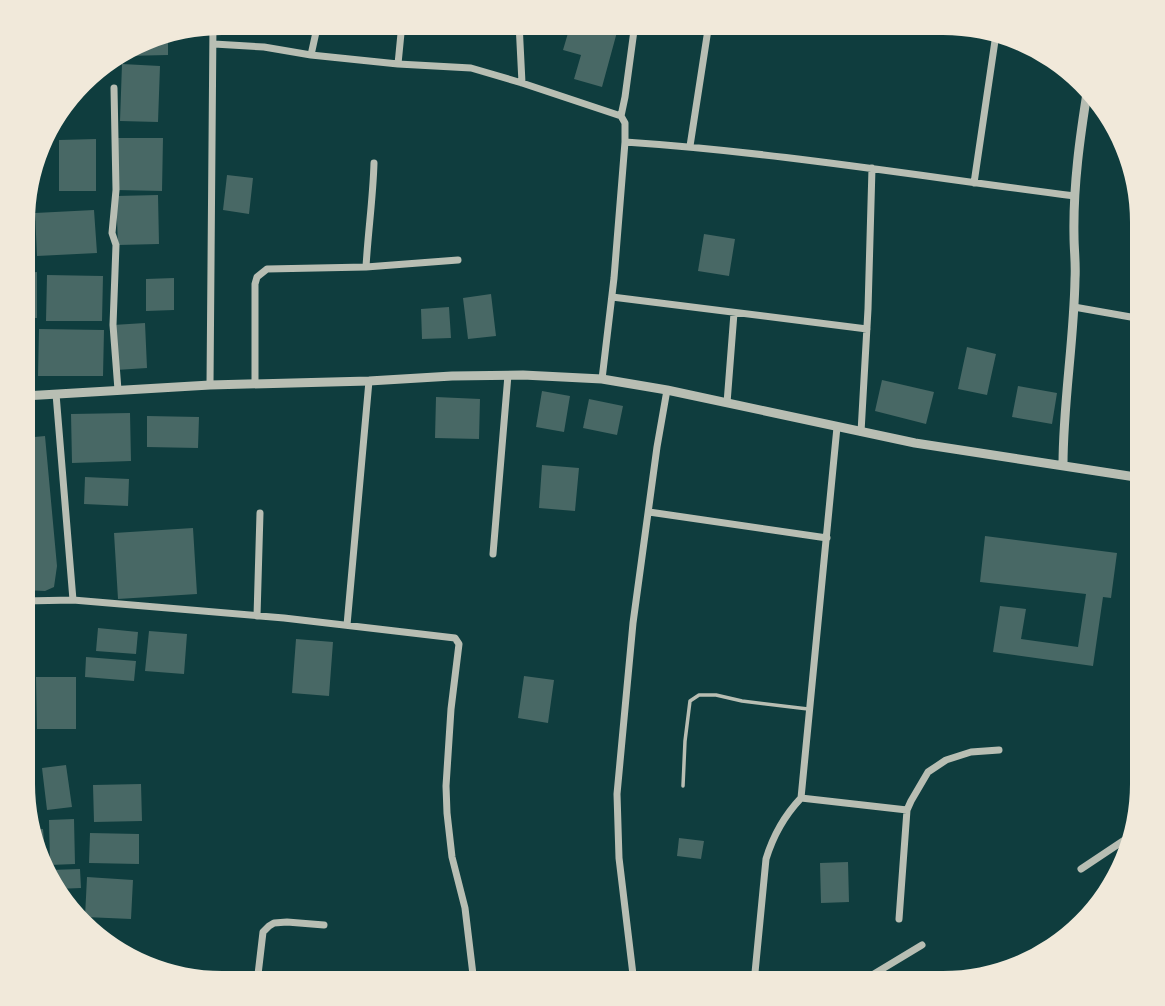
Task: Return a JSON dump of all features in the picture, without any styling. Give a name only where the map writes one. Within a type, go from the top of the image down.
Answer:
[{"type":"street","points":[[311,55],[315,35]]},
{"type":"street","points":[[398,64],[401,35]]},
{"type":"street","points":[[520,35],[522,83]]},
{"type":"street","points":[[602,379],[625,142],[625,123],[621,116],[633,35]]},
{"type":"street","points":[[690,146],[707,35]]},
{"type":"street","points":[[210,384],[214,36]]},
{"type":"street","points":[[974,183],[995,42]]},
{"type":"street","points":[[214,44],[264,47],[398,64],[471,68],[621,116]]},
{"type":"street","points":[[114,88],[116,190],[112,233],[116,246],[114,325],[118,390]]},
{"type":"street","points":[[1063,465],[1063,426],[1076,278],[1075,196],[1086,102]]},
{"type":"street","points":[[625,142],[690,146],[1075,196]]},
{"type":"street","points":[[366,267],[374,163]]},
{"type":"street","points":[[861,432],[873,168]]},
{"type":"street","points":[[255,383],[255,284],[257,277],[267,269],[366,267],[458,260]]},
{"type":"street","points":[[612,297],[867,329]]},
{"type":"street","points":[[1074,307],[1130,317]]},
{"type":"street","points":[[727,403],[734,313]]},
{"type":"street","points":[[493,554],[508,375]]},
{"type":"street","points":[[35,395],[210,384],[369,381],[452,376],[508,375],[602,379],[955,450],[1130,476]]},
{"type":"street","points":[[347,625],[369,381]]},
{"type":"street","points":[[633,971],[619,858],[617,794],[633,623],[667,390]]},
{"type":"street","points":[[56,394],[73,600]]},
{"type":"street","points":[[755,971],[766,859],[780,826],[801,798],[837,427]]},
{"type":"street","points":[[649,512],[827,538]]},
{"type":"street","points":[[257,615],[260,513]]},
{"type":"street","points":[[35,601],[73,600],[257,615],[455,638],[459,644],[451,709],[447,813],[472,971]]},
{"type":"street","points":[[899,919],[907,810],[928,772],[946,760],[971,752],[999,750]]},
{"type":"street","points":[[801,798],[907,810]]},
{"type":"street","points":[[1081,869],[1120,843]]},
{"type":"street","points":[[258,971],[263,932],[269,926],[287,922],[324,925]]},
{"type":"street","points":[[879,971],[922,945]]},
{"type":"lane","points":[[683,786],[690,701],[699,695],[716,695],[742,701],[810,709]]},
{"type":"building","points":[[567,35],[616,35],[602,87],[574,79],[581,55],[563,50]]},
{"type":"building","points":[[168,43],[168,55],[138,56]]},
{"type":"building","points":[[122,64],[160,66],[158,122],[120,121]]},
{"type":"building","points":[[117,138],[163,138],[162,191],[116,190]]},
{"type":"building","points":[[96,139],[96,191],[59,191],[59,140]]},
{"type":"building","points":[[227,175],[253,178],[249,214],[223,210]]},
{"type":"building","points":[[158,195],[159,244],[118,245],[116,196]]},
{"type":"building","points":[[94,210],[97,253],[37,256],[36,213]]},
{"type":"building","points":[[704,234],[735,239],[729,276],[698,271]]},
{"type":"building","points":[[37,272],[37,318],[35,318]]},
{"type":"building","points":[[47,275],[103,276],[102,321],[46,321]]},
{"type":"building","points":[[174,278],[174,310],[146,311],[146,279]]},
{"type":"building","points":[[491,294],[496,336],[468,339],[463,298]]},
{"type":"building","points":[[449,307],[451,338],[422,339],[421,309]]},
{"type":"building","points":[[145,323],[147,368],[116,370],[113,325]]},
{"type":"building","points":[[39,329],[104,330],[103,376],[38,376]]},
{"type":"building","points":[[967,347],[996,354],[987,395],[958,389]]},
{"type":"building","points":[[882,380],[934,392],[926,424],[875,411]]},
{"type":"building","points":[[1018,386],[1057,393],[1052,424],[1012,417]]},
{"type":"building","points":[[542,391],[570,396],[564,432],[536,427]]},
{"type":"building","points":[[436,397],[480,399],[479,439],[435,438]]},
{"type":"building","points":[[589,399],[623,406],[617,435],[583,428]]},
{"type":"building","points":[[130,413],[131,461],[72,463],[71,414]]},
{"type":"building","points":[[147,416],[199,417],[198,448],[147,447]]},
{"type":"building","points":[[45,436],[57,566],[54,587],[45,591],[35,591],[35,437]]},
{"type":"building","points":[[542,465],[579,468],[575,511],[539,508]]},
{"type":"building","points":[[85,477],[129,479],[128,506],[84,504]]},
{"type":"building","points":[[193,528],[197,594],[118,599],[114,533]]},
{"type":"building","points":[[985,536],[1117,553],[1111,598],[1103,597],[1093,666],[993,652],[1000,606],[1026,609],[1021,639],[1078,647],[1086,594],[980,582]]},
{"type":"building","points":[[98,628],[138,632],[136,654],[96,651]]},
{"type":"building","points":[[149,631],[187,634],[184,674],[145,671]]},
{"type":"building","points":[[296,639],[333,642],[329,696],[292,693]]},
{"type":"building","points":[[86,657],[136,661],[134,681],[85,677]]},
{"type":"building","points":[[524,676],[554,680],[548,723],[518,718]]},
{"type":"building","points":[[36,677],[76,677],[76,729],[37,729]]},
{"type":"building","points":[[66,765],[72,807],[47,810],[42,768]]},
{"type":"building","points":[[141,784],[142,821],[94,822],[93,785]]},
{"type":"building","points":[[74,819],[75,864],[54,865],[50,857],[49,820]]},
{"type":"building","points":[[90,833],[139,834],[139,864],[89,863]]},
{"type":"building","points":[[679,838],[704,841],[701,859],[677,856]]},
{"type":"building","points":[[848,862],[849,902],[821,903],[820,863]]},
{"type":"building","points":[[80,869],[81,888],[67,889],[56,870]]},
{"type":"building","points":[[87,877],[133,880],[131,919],[91,917],[85,911]]}]
